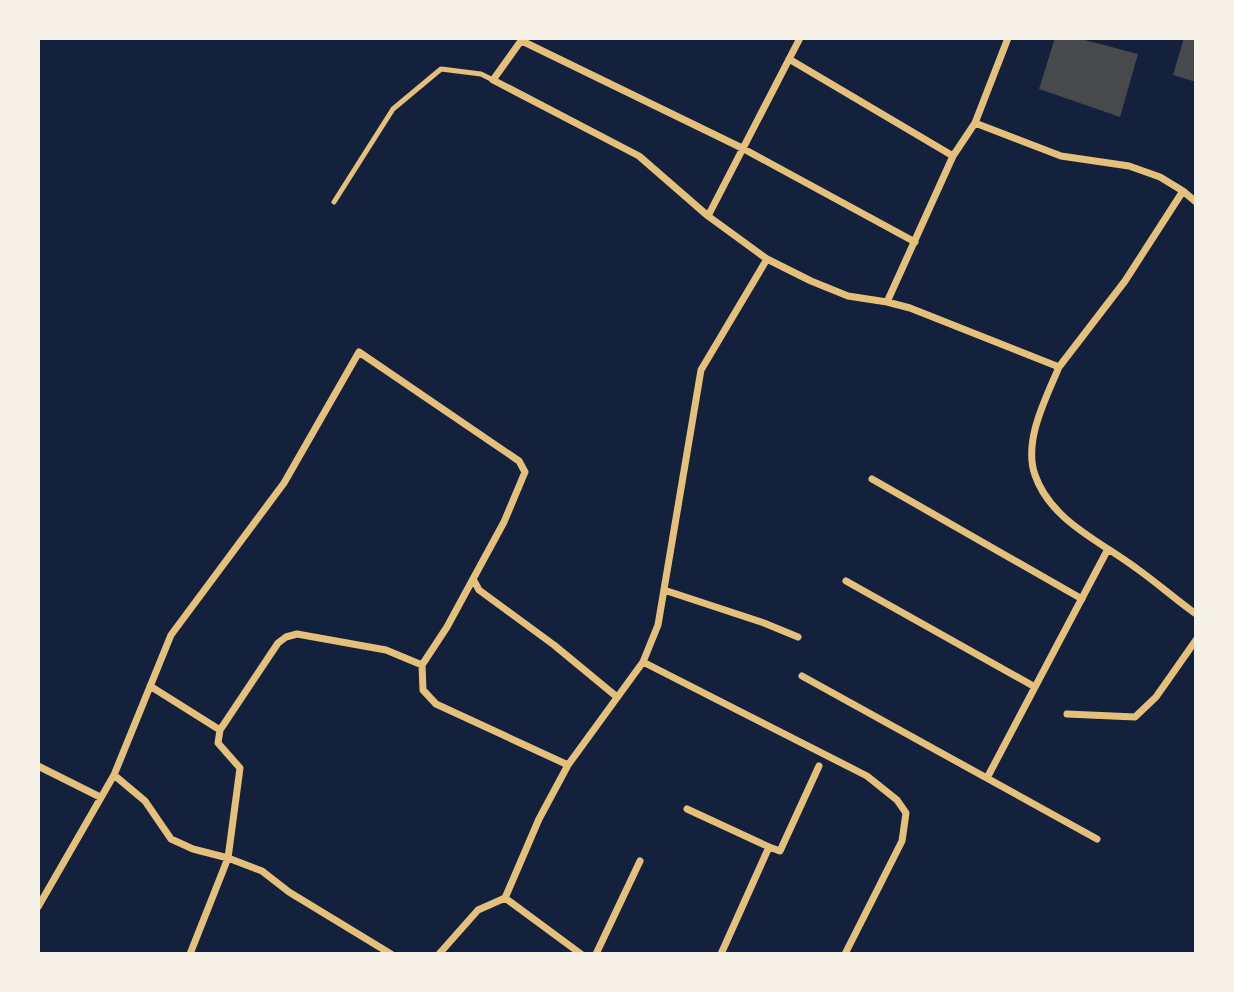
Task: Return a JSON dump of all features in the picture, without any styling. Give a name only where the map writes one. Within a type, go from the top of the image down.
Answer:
[{"type":"street","points":[[708,216],[800,38]]},
{"type":"street","points":[[887,302],[953,156],[975,123],[1006,39]]},
{"type":"street","points":[[915,242],[742,148],[522,40],[493,80],[639,156],[708,216],[767,259],[848,296],[887,302],[1059,367]]},
{"type":"street","points":[[789,59],[953,156]]},
{"type":"street","points":[[975,123],[1061,156],[1129,166],[1160,177],[1195,202]]},
{"type":"street","points":[[1183,191],[1125,281],[1059,367],[1036,422],[1033,448],[1034,474],[1049,502],[1070,523],[1195,614]]},
{"type":"street","points":[[439,954],[478,910],[505,898],[539,819],[568,765],[643,662],[658,625],[701,370],[767,259]]},
{"type":"street","points":[[38,907],[114,775],[171,635],[284,483],[359,352],[519,461],[525,472],[504,522],[447,627],[422,665],[423,690],[436,704],[568,765]]},
{"type":"street","points":[[872,479],[1082,599]]},
{"type":"street","points":[[987,778],[1108,549]]},
{"type":"street","points":[[473,579],[479,590],[554,645],[617,697]]},
{"type":"street","points":[[846,581],[1035,687]]},
{"type":"street","points":[[663,590],[798,637]]},
{"type":"street","points":[[190,954],[228,858],[240,768],[218,743],[220,730],[278,643],[297,634],[386,650],[422,665]]},
{"type":"street","points":[[1067,714],[1135,717],[1156,696],[1195,640]]},
{"type":"street","points":[[643,662],[867,776],[897,800],[906,813],[902,841],[845,954]]},
{"type":"street","points":[[802,676],[1097,839]]},
{"type":"street","points":[[150,686],[220,730]]},
{"type":"street","points":[[38,766],[100,797]]},
{"type":"street","points":[[687,809],[780,852],[819,766]]},
{"type":"street","points":[[114,775],[145,801],[172,839],[193,849],[262,871],[289,892],[391,954]]},
{"type":"street","points":[[721,954],[769,846]]},
{"type":"street","points":[[596,954],[640,861]]},
{"type":"street","points":[[505,898],[581,954]]},
{"type":"lane","points":[[334,202],[394,109],[441,69],[481,74],[493,80]]},
{"type":"building","points":[[1055,38],[1077,38],[1138,54],[1120,117],[1039,89]]},
{"type":"building","points":[[1184,38],[1196,41],[1196,82],[1173,75]]}]
